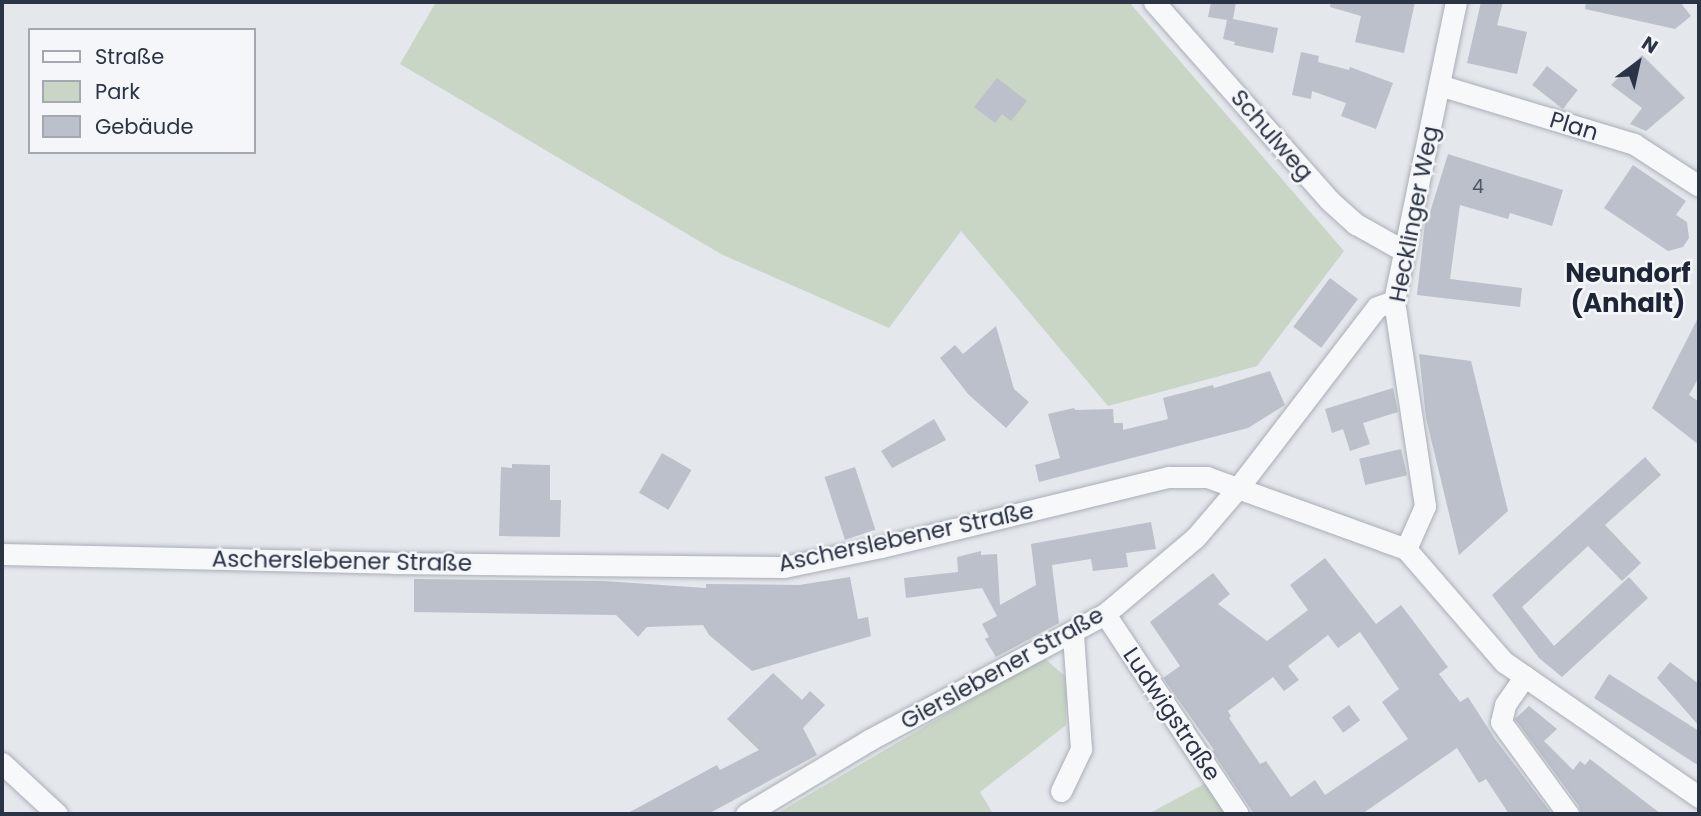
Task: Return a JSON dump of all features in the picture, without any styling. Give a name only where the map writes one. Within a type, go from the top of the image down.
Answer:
[{"type":"street","name":"Schulweg","points":[[1154,2],[1329,200],[1356,224],[1404,251]]},
{"type":"street","name":"Hecklinger Weg","points":[[1406,549],[1425,506],[1394,301],[1457,2]]},
{"type":"street","name":"Plan","points":[[1439,85],[1634,144],[1699,186]]},
{"type":"street","name":"Gierslebener Straße","points":[[746,814],[869,740],[1073,634],[1105,614],[1195,538],[1238,488],[1377,307],[1394,301]]},
{"type":"street","name":"Ascherslebener Straße","points":[[2,554],[393,563],[784,567],[881,547],[1169,477],[1207,477],[1406,549]]},
{"type":"street","points":[[1406,549],[1482,641],[1504,663],[1699,797]]},
{"type":"street","name":"Ludwigstraße","points":[[1105,614],[1238,814]]},
{"type":"street","points":[[1061,792],[1081,749],[1073,634]]},
{"type":"street","points":[[1525,676],[1505,705],[1502,722],[1568,814]]},
{"type":"street","points":[[2,763],[57,814]]},
{"type":"green space","points":[[436,2],[1129,2],[1344,251],[1257,366],[1108,406],[961,231],[889,328],[721,254],[400,64]]},
{"type":"green space","points":[[1043,657],[1067,678],[1066,725],[980,792],[993,814],[776,814]]},
{"type":"green space","points":[[1206,783],[1227,814],[1148,814]]},
{"type":"building","points":[[1211,2],[1236,2],[1233,19],[1278,28],[1273,53],[1234,45],[1235,42],[1223,39],[1227,20],[1208,17]]},
{"type":"building","points":[[1331,2],[1415,2],[1404,53],[1355,42],[1361,16],[1330,7]]},
{"type":"building","points":[[1481,2],[1503,2],[1497,25],[1527,32],[1517,74],[1467,63]]},
{"type":"building","points":[[1586,2],[1680,2],[1691,16],[1675,29],[1585,9]]},
{"type":"building","points":[[1301,52],[1319,56],[1318,62],[1349,70],[1350,67],[1393,83],[1376,129],[1341,116],[1346,103],[1312,91],[1311,99],[1292,95]]},
{"type":"building","points":[[1642,55],[1685,98],[1646,131],[1630,124],[1642,108],[1611,85]]},
{"type":"building","points":[[1547,66],[1578,90],[1563,109],[1532,85]]},
{"type":"building","points":[[997,78],[1027,101],[1011,121],[1002,114],[995,123],[974,107]]},
{"type":"building","points":[[1448,154],[1563,190],[1552,226],[1510,213],[1508,219],[1460,205],[1450,279],[1522,288],[1520,307],[1417,295],[1425,222]]},
{"type":"building","points":[[1633,165],[1686,201],[1676,215],[1687,222],[1689,238],[1683,247],[1668,251],[1604,208]]},
{"type":"building","points":[[1330,278],[1358,299],[1321,348],[1293,327]]},
{"type":"building","points":[[1699,316],[1699,377],[1689,395],[1699,402],[1699,445],[1652,408]]},
{"type":"building","points":[[996,326],[1014,389],[1029,402],[1006,428],[968,394],[940,358],[955,345],[963,354]]},
{"type":"building","points":[[1419,354],[1471,361],[1508,511],[1459,555],[1426,418]]},
{"type":"building","points":[[1270,371],[1285,405],[1248,428],[1039,482],[1035,465],[1060,458],[1048,414],[1074,408],[1113,409],[1114,423],[1123,423],[1123,430],[1168,419],[1163,398],[1213,385],[1214,388]]},
{"type":"building","points":[[1393,388],[1398,412],[1363,423],[1370,444],[1350,451],[1343,429],[1332,433],[1325,409]]},
{"type":"building","points":[[934,419],[946,440],[892,468],[881,451]]},
{"type":"building","points":[[1401,449],[1407,475],[1365,485],[1359,459]]},
{"type":"building","points":[[662,453],[691,470],[668,510],[639,493]]},
{"type":"building","points":[[1645,457],[1661,475],[1605,525],[1641,563],[1622,581],[1588,546],[1522,607],[1554,646],[1629,577],[1648,598],[1562,677],[1539,658],[1492,595]]},
{"type":"building","points":[[512,464],[550,465],[550,500],[561,500],[560,537],[499,536],[501,467],[512,468]]},
{"type":"building","points":[[855,467],[875,530],[845,540],[825,477]]},
{"type":"building","points":[[1151,522],[1156,549],[1126,553],[1128,567],[1093,571],[1091,559],[1052,565],[1059,623],[996,657],[985,639],[989,637],[982,624],[997,616],[982,588],[906,598],[904,578],[958,572],[957,557],[981,551],[981,555],[997,554],[1000,605],[1036,585],[1031,544]]},
{"type":"building","points":[[1325,558],[1376,624],[1401,605],[1448,667],[1439,674],[1460,702],[1468,697],[1495,739],[1552,814],[1509,814],[1486,779],[1479,783],[1457,748],[1362,814],[1254,814],[1212,751],[1214,750],[1163,678],[1180,666],[1150,622],[1213,573],[1230,594],[1218,604],[1267,641],[1308,610],[1290,585]],"holes":[[[1360,632],[1399,689],[1382,702],[1408,739],[1325,795],[1315,780],[1291,797],[1266,761],[1260,764],[1229,718],[1231,716],[1228,711],[1273,677],[1284,691],[1299,680],[1288,666],[1328,635],[1338,648]]]},
{"type":"building","points":[[850,577],[858,619],[868,617],[871,636],[752,671],[709,635],[703,625],[647,627],[638,637],[616,615],[414,612],[414,579],[603,581],[706,588],[706,584],[799,585]]},
{"type":"building","points":[[1670,662],[1699,684],[1699,726],[1657,678]]},
{"type":"building","points":[[773,673],[802,700],[810,691],[825,705],[803,728],[817,755],[708,814],[626,814],[717,765],[720,770],[759,750],[727,719]]},
{"type":"building","points":[[1609,674],[1699,731],[1699,766],[1594,698]]},
{"type":"building","points":[[1349,705],[1360,720],[1343,733],[1332,717]]},
{"type":"building","points":[[1529,706],[1557,729],[1544,741],[1573,770],[1580,761],[1585,765],[1590,759],[1661,814],[1581,814],[1579,806],[1515,719]]},
{"type":"district","name":"Neundorf (Anhalt)","points":[[1628,289]]}]
